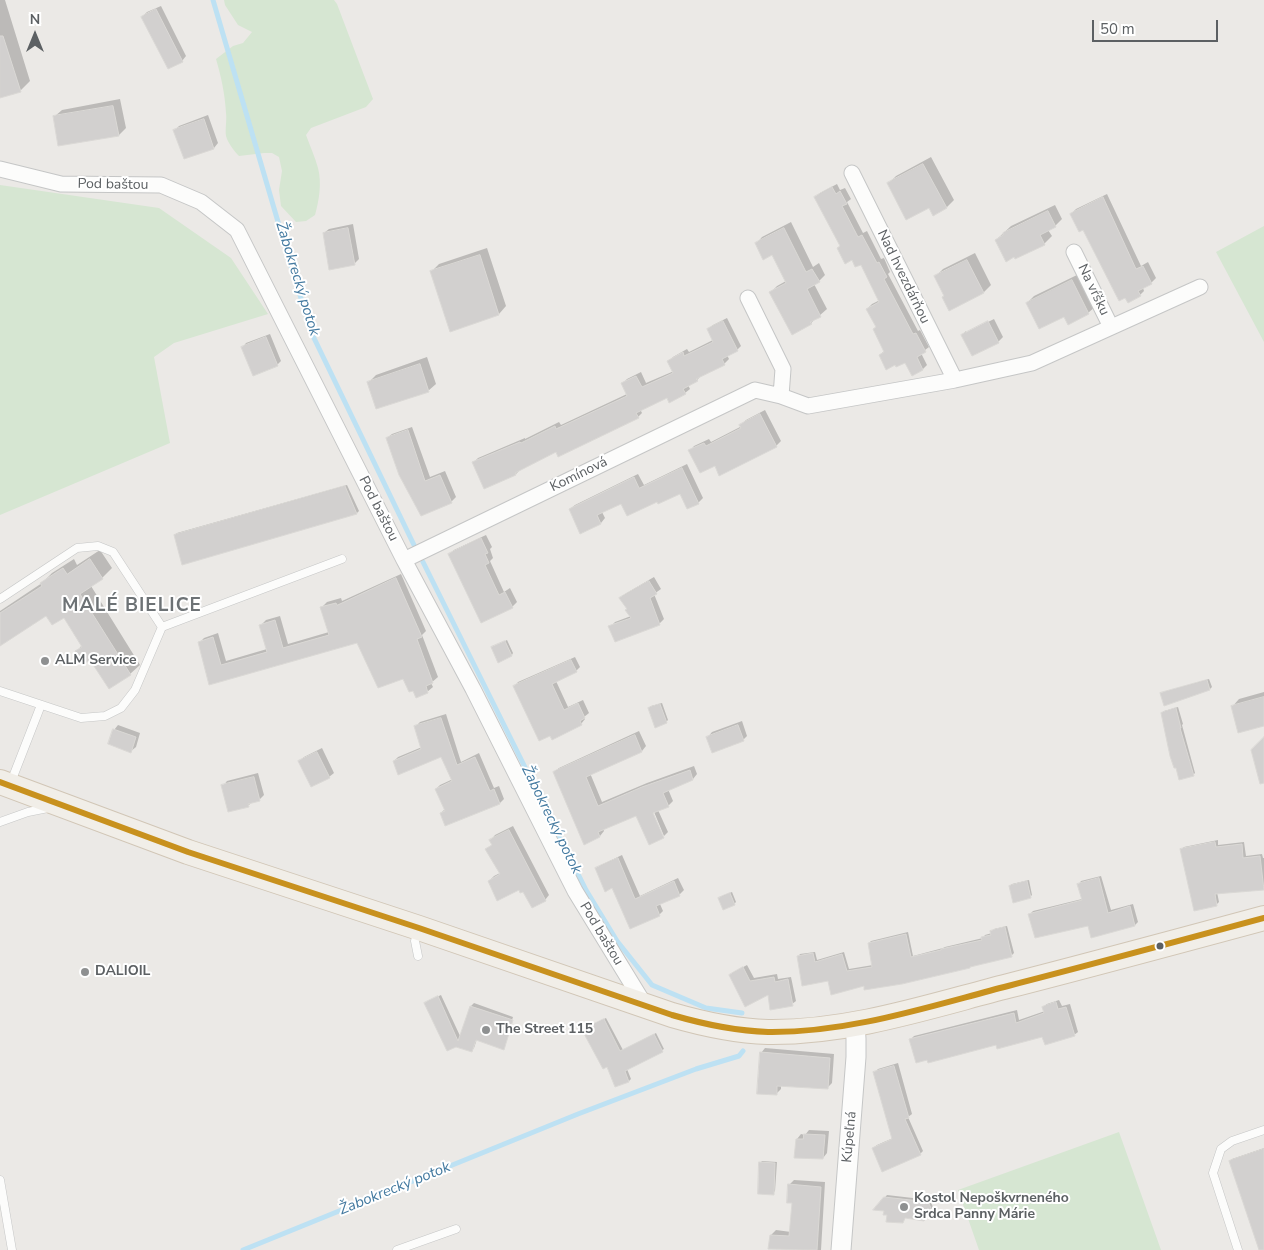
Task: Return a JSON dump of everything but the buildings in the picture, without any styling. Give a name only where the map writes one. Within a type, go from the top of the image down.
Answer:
[{"type":"main road","points":[[5,784],[188,852],[419,928],[646,1007],[701,1023],[743,1030],[767,1032],[797,1031],[855,1024],[1113,959],[1264,918]]},
{"type":"street","name":"Pod baštou","points":[[0,169],[62,184],[160,185],[201,202],[237,230],[404,560],[473,689],[575,891],[646,1007]]},
{"type":"street","name":"Nad hvezdárňou","points":[[852,173],[955,380]]},
{"type":"street","name":"Na vŕšku","points":[[1074,252],[1112,327]]},
{"type":"street","points":[[748,298],[783,368],[781,396],[808,406],[955,380],[1032,363],[1200,287]]},
{"type":"street","name":"Komínová","points":[[404,560],[755,390],[781,396]]},
{"type":"street","name":"Kúpeľná","points":[[840,1250],[856,1057],[855,1024]]},
{"type":"lane","points":[[0,599],[77,548],[98,546],[113,552],[162,627]]},
{"type":"lane","points":[[0,691],[81,718],[105,716],[121,708],[135,690],[162,627],[342,559]]},
{"type":"lane","points":[[5,784],[41,705]]},
{"type":"lane","points":[[0,822],[28,812],[59,805]]},
{"type":"lane","points":[[418,956],[416,941],[419,928]]},
{"type":"lane","points":[[1238,1250],[1213,1173],[1221,1149],[1232,1140],[1264,1130]]},
{"type":"lane","points":[[0,1180],[12,1250]]},
{"type":"lane","points":[[397,1250],[456,1230]]},
{"type":"green space","points":[[224,0],[334,0],[373,99],[366,107],[311,128],[306,135],[318,168],[320,186],[315,215],[306,221],[296,222],[281,206],[279,190],[282,171],[279,157],[272,153],[239,156],[227,139],[225,99],[216,59],[233,46],[243,43],[252,32],[238,25],[225,5]]},
{"type":"green space","points":[[0,185],[159,208],[231,258],[268,314],[174,343],[154,357],[170,443],[0,515]]},
{"type":"green space","points":[[1264,226],[1264,342],[1216,252]]},
{"type":"green space","points":[[1119,1132],[1161,1250],[979,1250],[958,1190]]},
{"type":"waterway","name":"Žabokrecký potok","points":[[213,0],[313,336],[414,545]]},
{"type":"waterway","name":"Žabokrecký potok","points":[[423,562],[586,890],[617,941],[652,985],[706,1008],[742,1013]]},
{"type":"waterway","name":"Žabokrecký potok","points":[[243,1250],[578,1114],[696,1069],[739,1056],[743,1051]]},
{"type":"transit line","points":[[0,782],[188,852],[419,928],[672,1015],[731,1029],[768,1032],[799,1031],[829,1028],[889,1017],[1264,918]]},
{"type":"place","name":"ALM Service","points":[[45,661]]},
{"type":"place","name":"DALIOIL","points":[[85,972]]},
{"type":"place","name":"The Street 115","points":[[486,1030]]},
{"type":"place","name":"Kostol Nepoškvrneného Srdca Panny Márie","points":[[904,1207]]},
{"type":"district","name":"MALÉ BIELICE","points":[[132,606]]}]
